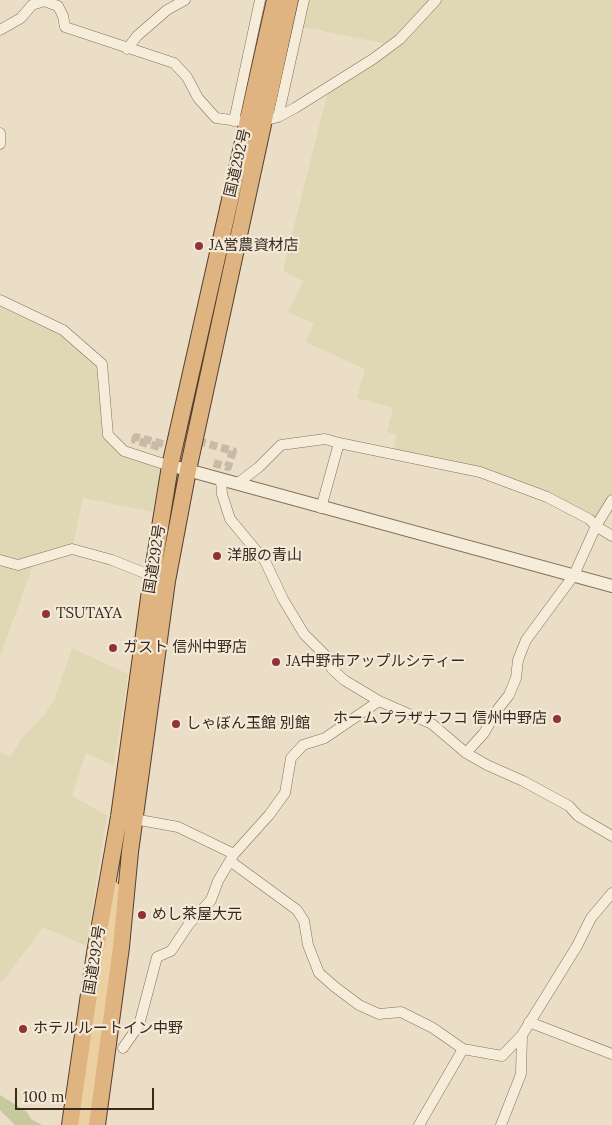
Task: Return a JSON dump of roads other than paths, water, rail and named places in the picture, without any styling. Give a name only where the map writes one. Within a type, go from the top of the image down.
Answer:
[{"type":"highway","name":"国道292号","points":[[70,1125],[95,953],[127,818],[167,581],[255,120],[275,0]]},
{"type":"highway","name":"国道292号","points":[[97,1125],[121,947],[127,818],[152,576],[170,466],[255,120],[290,0]]},
{"type":"main road","points":[[82,1125],[106,956],[117,853],[127,818]]},
{"type":"street","points":[[127,49],[137,36],[152,23],[168,10],[185,0]]},
{"type":"street","points":[[255,120],[260,0]]},
{"type":"street","points":[[255,120],[304,0]]},
{"type":"street","points":[[0,30],[21,18],[32,5],[44,1],[58,6],[63,16],[65,27],[174,63],[187,77],[198,98],[216,118],[255,120],[295,108],[386,50],[400,39],[436,0]]},
{"type":"street","points":[[0,133],[0,144]]},
{"type":"street","points":[[0,300],[63,330],[102,364],[108,435],[124,451],[170,466],[238,483],[321,508],[612,586]]},
{"type":"street","points":[[238,483],[259,467],[281,445],[325,438],[339,443],[480,472],[547,496],[589,519],[612,536]]},
{"type":"street","points":[[321,508],[339,443]]},
{"type":"street","points":[[221,480],[222,494],[230,519],[265,561],[304,634],[324,654],[332,669],[344,680],[379,701],[432,724],[466,753],[487,765],[523,780],[569,806],[578,816],[612,836]]},
{"type":"street","points":[[466,753],[484,733],[509,695],[516,678],[518,660],[526,640],[574,575],[596,526],[612,500]]},
{"type":"street","points":[[0,560],[18,565],[72,549],[112,560],[152,576]]},
{"type":"street","points":[[124,1048],[139,1025],[156,957],[171,951],[190,924],[211,900],[218,881],[232,857],[269,815],[285,793],[291,758],[303,745],[325,738],[379,701]]},
{"type":"street","points":[[127,818],[178,827],[232,857],[297,910],[304,921],[308,945],[319,972],[359,1005],[379,1014],[401,1012],[432,1028],[463,1049],[502,1056],[522,1034],[591,918],[612,893]]},
{"type":"street","points":[[529,1022],[612,1054]]},
{"type":"street","points":[[502,1125],[521,1074],[522,1034]]},
{"type":"street","points":[[419,1125],[463,1049]]},
{"type":"tunnel","points":[[163,444],[136,437],[135,440],[163,448]]},
{"type":"tunnel","points":[[198,441],[233,451],[228,467],[210,462]]},
{"type":"place","name":"JA営農資材店","points":[[199,246]]},
{"type":"place","name":"洋服の青山","points":[[217,556]]},
{"type":"place","name":"TSUTAYA","points":[[46,614]]},
{"type":"place","name":"ガスト 信州中野店","points":[[113,648]]},
{"type":"place","name":"JA中野市アップルシティー","points":[[276,662]]},
{"type":"place","name":"ホームプラザナフコ 信州中野店","points":[[557,719]]},
{"type":"place","name":"しゃぼん玉館 別館","points":[[176,724]]},
{"type":"place","name":"めし茶屋大元","points":[[142,915]]},
{"type":"place","name":"ホテルルートイン中野","points":[[23,1029]]}]
